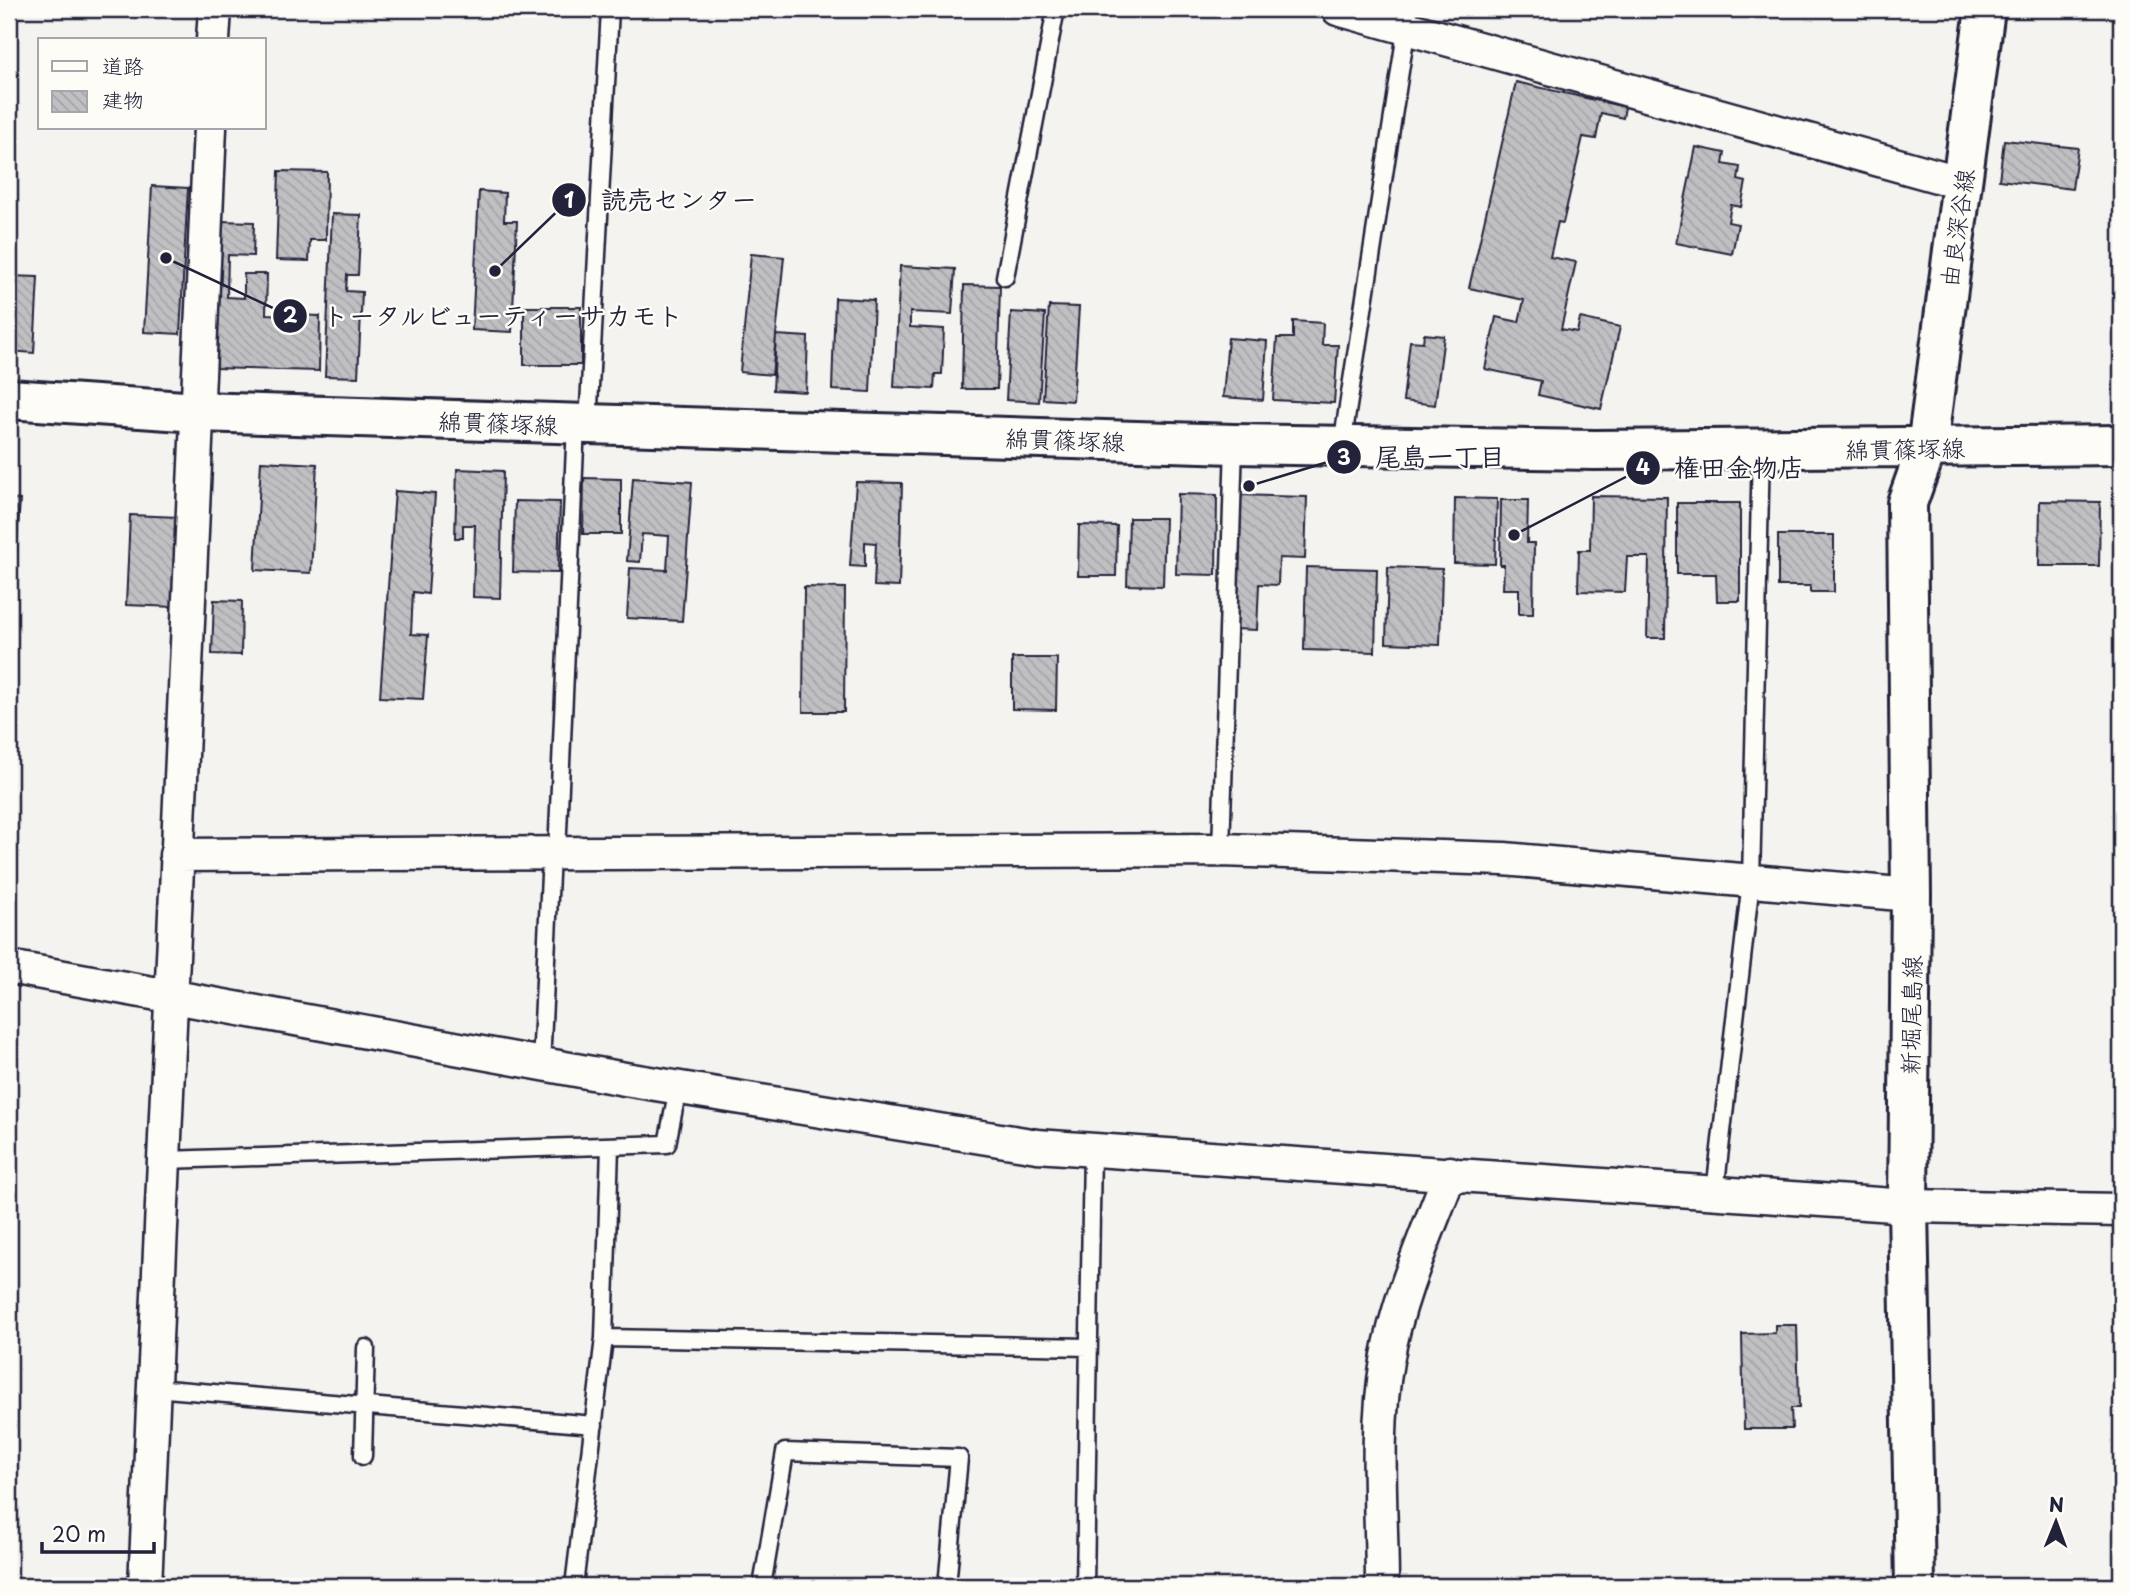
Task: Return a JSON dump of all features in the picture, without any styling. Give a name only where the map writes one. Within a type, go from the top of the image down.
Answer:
[{"type":"main road","name":"由良深谷線","points":[[1927,447],[1985,9]]},
{"type":"main road","name":"綿貫篠塚線","points":[[9,399],[198,412],[1234,444],[1595,450],[2121,446]]},
{"type":"main road","name":"新堀尾島線","points":[[1915,1586],[1908,1206],[1911,895],[1907,503],[1927,447]]},
{"type":"street","points":[[213,38],[215,9]]},
{"type":"street","points":[[1338,9],[1402,20],[1962,183]]},
{"type":"street","points":[[145,1586],[210,130]]},
{"type":"street","points":[[176,855],[1221,850],[1504,859],[1911,895]]},
{"type":"street","points":[[9,967],[541,1065],[1037,1146],[1908,1206],[2121,1210]]},
{"type":"street","points":[[1382,1586],[1382,1405],[1387,1360],[1397,1320],[1450,1173]]},
{"type":"lane","points":[[541,1065],[610,9]]},
{"type":"lane","points":[[1005,277],[1056,9]]},
{"type":"lane","points":[[1342,445],[1402,20]]},
{"type":"lane","points":[[1221,850],[1234,444]]},
{"type":"lane","points":[[1715,1192],[1751,881],[1761,449]]},
{"type":"lane","points":[[165,1160],[667,1144],[678,1088]]},
{"type":"lane","points":[[574,1586],[604,1338],[610,1146]]},
{"type":"lane","points":[[1084,1586],[1092,1150]]},
{"type":"lane","points":[[604,1338],[1089,1347]]},
{"type":"lane","points":[[363,1456],[366,1348]]},
{"type":"lane","points":[[154,1388],[594,1425]]},
{"type":"lane","points":[[762,1586],[785,1452],[958,1458],[947,1586]]},
{"type":"building","points":[[1861,9],[1886,9],[1883,16]]},
{"type":"building","points":[[1516,82],[1625,107],[1623,118],[1601,113],[1596,139],[1583,137],[1563,223],[1558,222],[1550,257],[1576,262],[1561,329],[1577,332],[1580,318],[1620,327],[1601,409],[1538,395],[1541,381],[1485,369],[1496,317],[1519,322],[1524,300],[1469,288]]},
{"type":"building","points":[[2004,140],[2078,148],[2072,189],[1999,180]]},
{"type":"building","points":[[1696,147],[1725,153],[1723,164],[1740,167],[1738,180],[1746,182],[1741,207],[1731,205],[1728,222],[1738,224],[1732,254],[1676,243]]},
{"type":"building","points":[[279,171],[327,172],[326,240],[310,240],[309,261],[276,260]]},
{"type":"building","points":[[152,186],[188,188],[180,334],[144,332]]},
{"type":"building","points":[[479,191],[505,193],[504,221],[517,221],[512,332],[472,330]]},
{"type":"building","points":[[332,214],[361,215],[358,275],[347,275],[346,291],[362,292],[358,377],[325,376]]},
{"type":"building","points":[[219,221],[254,222],[253,256],[228,255],[227,297],[244,298],[244,274],[267,274],[266,314],[320,316],[319,371],[215,368]]},
{"type":"building","points":[[751,254],[784,257],[772,375],[740,372]]},
{"type":"building","points":[[900,266],[955,269],[952,314],[910,312],[910,327],[944,329],[942,374],[935,374],[934,389],[894,387]]},
{"type":"building","points":[[9,276],[38,277],[34,353],[9,351]]},
{"type":"building","points":[[964,285],[1000,286],[997,389],[962,389]]},
{"type":"building","points":[[835,298],[874,300],[870,392],[832,390]]},
{"type":"building","points":[[1049,306],[1079,307],[1073,401],[1043,399]]},
{"type":"building","points":[[524,307],[581,307],[581,365],[524,365]]},
{"type":"building","points":[[1011,312],[1045,314],[1039,402],[1006,400]]},
{"type":"building","points":[[1293,321],[1323,323],[1322,345],[1338,345],[1334,403],[1273,400],[1277,338],[1293,338]]},
{"type":"building","points":[[1424,334],[1444,336],[1435,405],[1403,401],[1410,341],[1423,342]]},
{"type":"building","points":[[776,335],[808,337],[806,392],[773,390]]},
{"type":"building","points":[[1228,338],[1267,341],[1263,400],[1223,397]]},
{"type":"building","points":[[261,461],[317,464],[311,573],[255,570]]},
{"type":"building","points":[[457,469],[503,471],[500,598],[473,597],[475,525],[463,525],[463,538],[455,538]]},
{"type":"building","points":[[584,478],[621,479],[621,534],[583,534]]},
{"type":"building","points":[[633,478],[692,482],[682,621],[627,618],[630,568],[667,570],[669,536],[642,534],[640,562],[627,561]]},
{"type":"building","points":[[856,482],[902,483],[899,587],[874,586],[876,543],[865,542],[865,567],[850,566]]},
{"type":"building","points":[[395,491],[435,494],[428,594],[413,592],[411,634],[428,635],[423,699],[380,697]]},
{"type":"building","points":[[1178,494],[1217,495],[1216,575],[1176,574]]},
{"type":"building","points":[[1238,495],[1307,497],[1305,559],[1279,558],[1278,585],[1259,584],[1257,630],[1234,629]]},
{"type":"building","points":[[1591,496],[1667,497],[1665,638],[1647,638],[1649,557],[1627,557],[1625,592],[1578,591],[1579,550],[1590,550]]},
{"type":"building","points":[[1455,498],[1497,499],[1495,564],[1454,563]]},
{"type":"building","points":[[9,499],[20,500],[15,570],[9,570]]},
{"type":"building","points":[[1501,500],[1528,500],[1527,543],[1534,543],[1533,614],[1519,614],[1519,589],[1503,589],[1504,565],[1500,565]]},
{"type":"building","points":[[515,501],[560,502],[558,573],[513,572]]},
{"type":"building","points":[[2040,501],[2100,502],[2099,566],[2039,566]]},
{"type":"building","points":[[1677,503],[1740,503],[1740,601],[1717,601],[1716,574],[1677,574]]},
{"type":"building","points":[[130,515],[179,517],[175,607],[126,605]]},
{"type":"building","points":[[1129,518],[1165,518],[1163,586],[1127,585]]},
{"type":"building","points":[[1079,525],[1117,526],[1116,576],[1078,576]]},
{"type":"building","points":[[1778,535],[1834,535],[1834,592],[1810,592],[1810,586],[1778,586]]},
{"type":"building","points":[[1306,567],[1377,569],[1375,652],[1304,650]]},
{"type":"building","points":[[1388,567],[1442,569],[1440,645],[1386,643]]},
{"type":"building","points":[[804,587],[845,588],[844,712],[803,712]]},
{"type":"building","points":[[214,600],[242,601],[241,655],[212,654]]},
{"type":"building","points":[[1012,658],[1057,658],[1056,710],[1012,709]]},
{"type":"building","points":[[1775,1325],[1797,1325],[1799,1408],[1791,1408],[1792,1429],[1744,1429],[1742,1334],[1775,1333]]},
{"type":"place","name":"トータルビューティーサカモト","points":[[166,258]]},
{"type":"place","name":"読売センター","points":[[495,271]]},
{"type":"place","name":"尾島一丁目","points":[[1249,486]]},
{"type":"place","name":"権田金物店","points":[[1514,535]]}]
